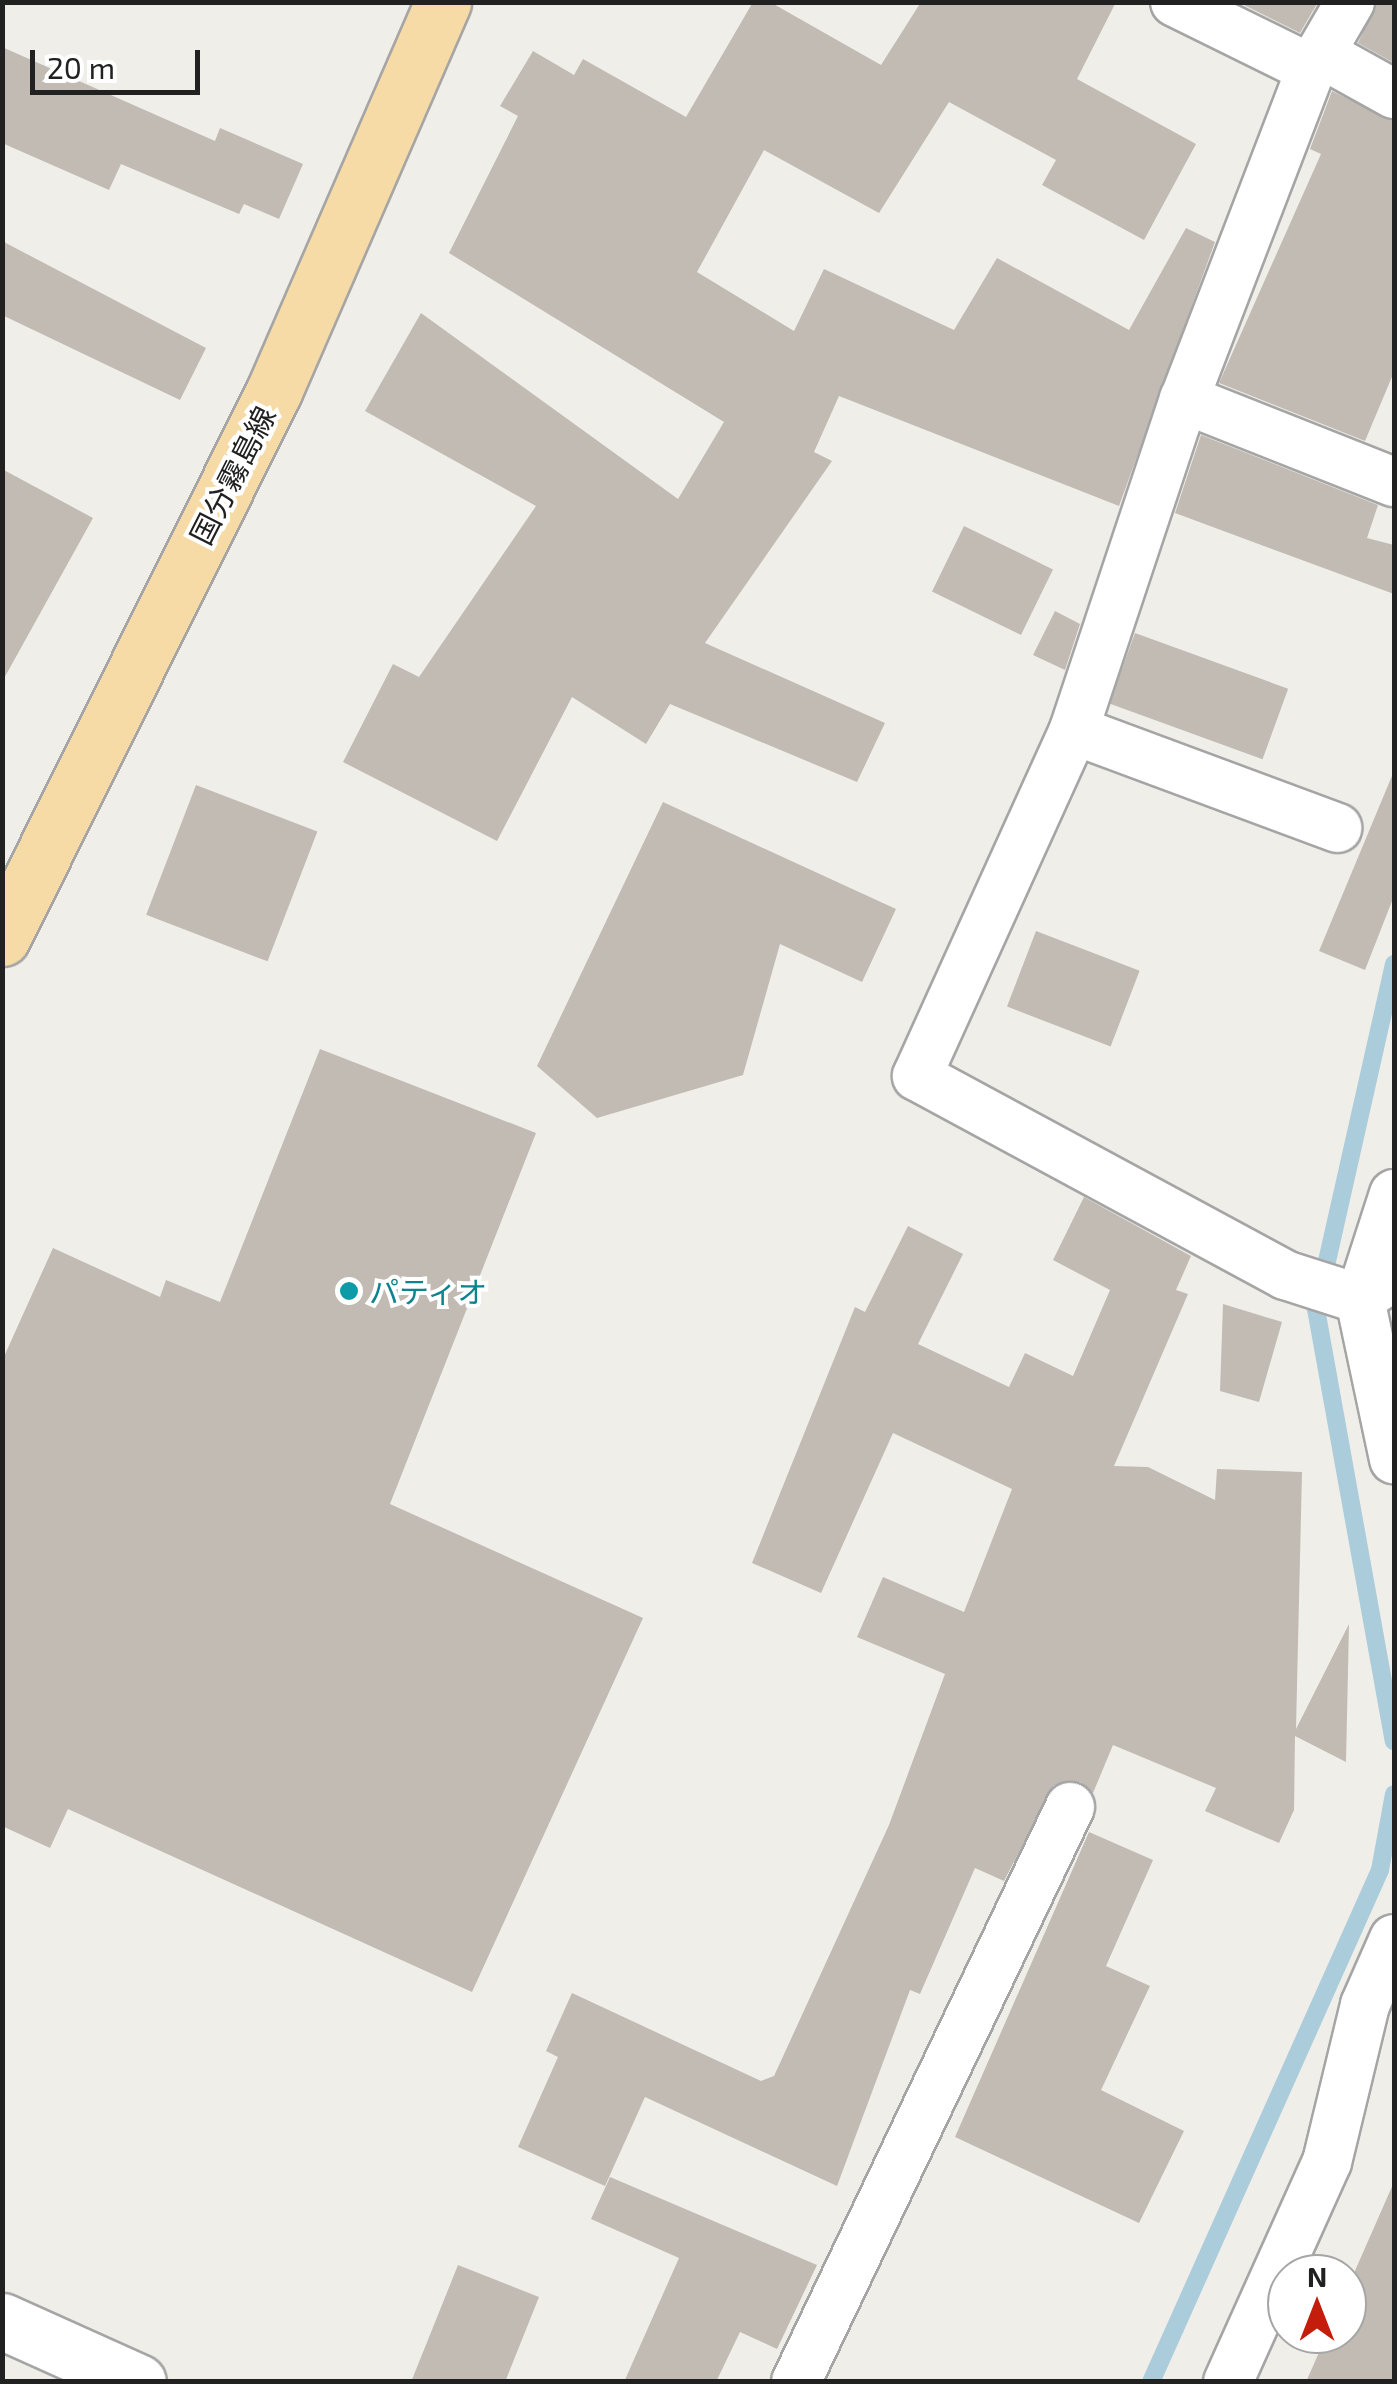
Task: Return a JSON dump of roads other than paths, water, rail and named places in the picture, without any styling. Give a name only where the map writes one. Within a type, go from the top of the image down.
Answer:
[{"type":"main road","name":"国分霧島線","points":[[2,938],[274,390],[442,2]]},
{"type":"street","points":[[1175,2],[1394,94]]},
{"type":"street","points":[[1345,1286],[918,1076],[1074,730],[1184,399],[1316,61],[1350,2]]},
{"type":"street","points":[[1184,399],[1394,482]]},
{"type":"street","points":[[1074,730],[1337,828]]},
{"type":"street","points":[[1394,1194],[1345,1286],[1394,1459]]},
{"type":"street","points":[[796,2382],[1070,1807]]},
{"type":"street","points":[[1228,2382],[1327,2162],[1366,2005],[1394,1939]]},
{"type":"street","points":[[2,2321],[138,2382]]},
{"type":"waterway","points":[[1394,964],[1316,1309],[1394,1741]]},
{"type":"waterway","points":[[1151,2382],[1380,1870],[1394,1794]]},
{"type":"place","name":"パティオ","points":[[349,1291]]}]
